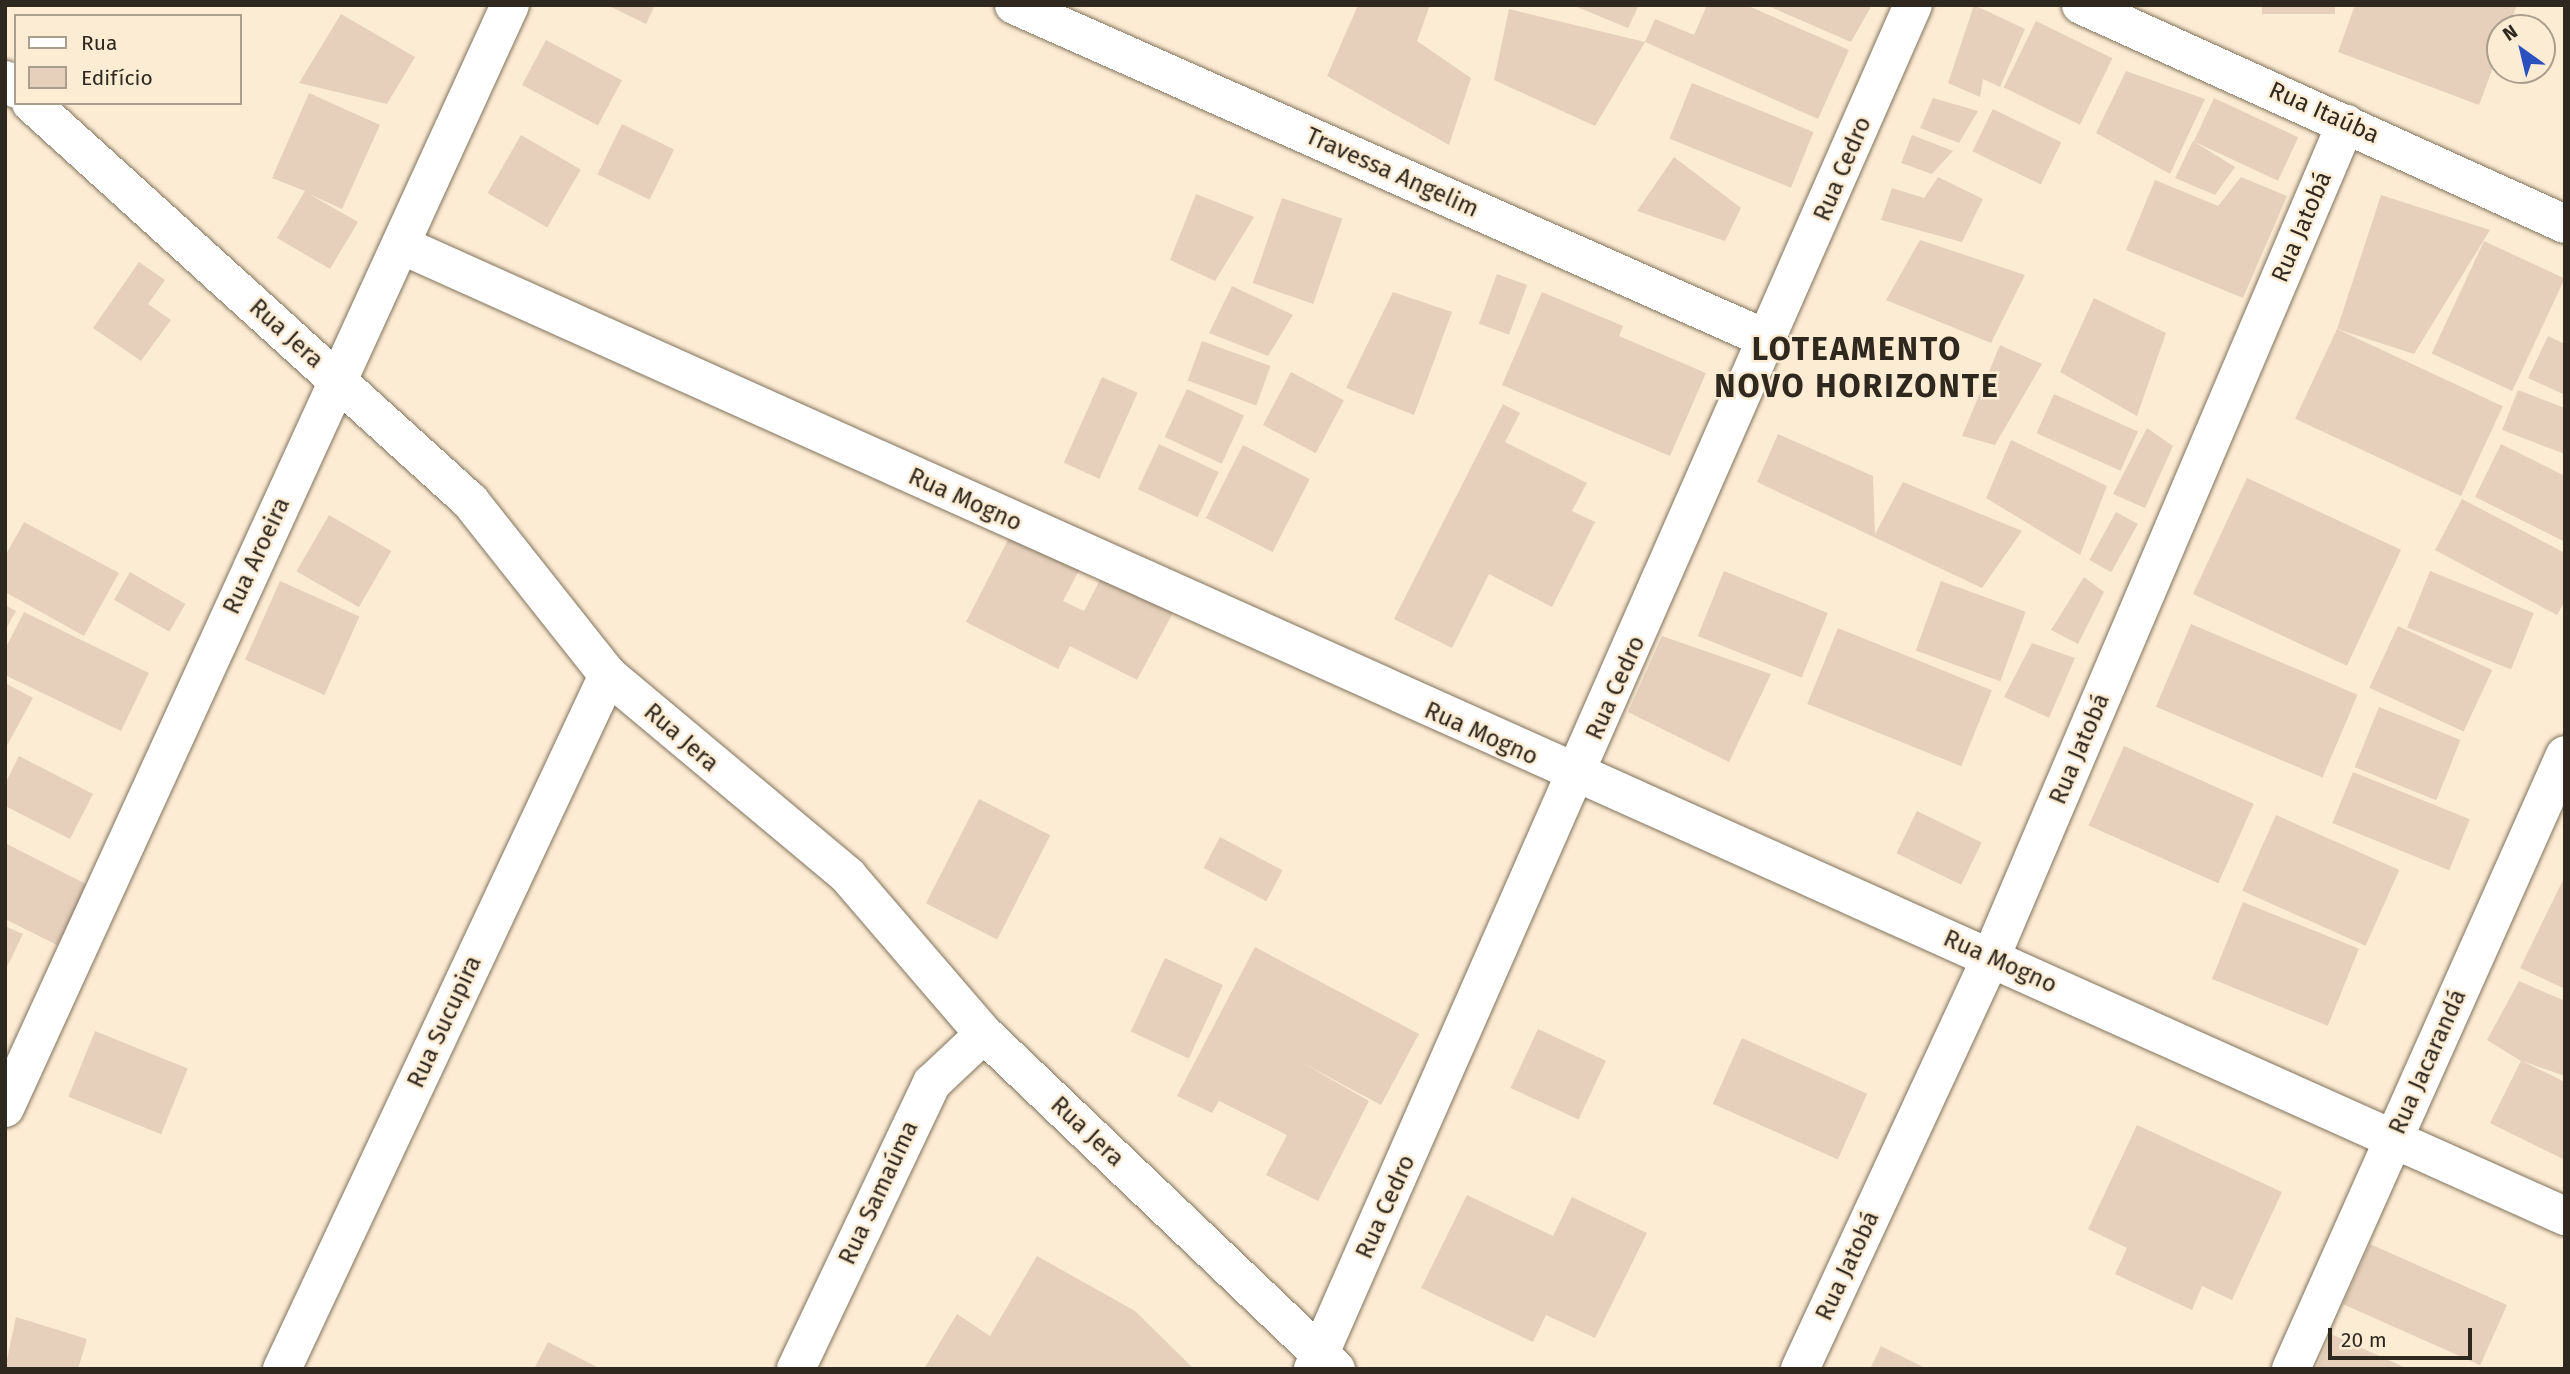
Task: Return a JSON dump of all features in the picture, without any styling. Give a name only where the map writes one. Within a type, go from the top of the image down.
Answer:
[{"type":"street","name":"Rua Aroeira","points":[[5,1108],[510,5]]},
{"type":"street","name":"Travessa Angelim","points":[[1014,5],[1769,340]]},
{"type":"street","name":"Rua Cedro","points":[[1323,1364],[1913,5]]},
{"type":"street","name":"Rua Itaúba","points":[[2081,5],[2565,224]]},
{"type":"street","name":"Rua Jera","points":[[33,105],[470,501],[608,675],[841,869],[984,1034],[1323,1364]]},
{"type":"street","name":"Rua Jatobá","points":[[1800,1369],[1991,957],[2346,123]]},
{"type":"street","name":"Rua Mogno","points":[[401,245],[1577,778],[1991,957],[2565,1216]]},
{"type":"street","name":"Rua Sucupira","points":[[282,1369],[608,675]]},
{"type":"street","name":"Rua Jacarandá","points":[[2291,1369],[2565,755]]},
{"type":"street","name":"Rua Samaúma","points":[[796,1369],[932,1083],[984,1034]]},
{"type":"building","points":[[607,5],[655,5],[646,24]]},
{"type":"building","points":[[1358,5],[1430,5],[1417,41],[1471,78],[1449,145],[1327,76]]},
{"type":"building","points":[[1572,5],[1639,5],[1628,28]]},
{"type":"building","points":[[1707,5],[1746,5],[1849,50],[1818,119],[1645,42],[1655,19],[1694,35]]},
{"type":"building","points":[[1766,5],[1872,5],[1851,42]]},
{"type":"building","points":[[1974,5],[2025,29],[2000,87],[1983,79],[1980,97],[1948,83]]},
{"type":"building","points":[[2262,5],[2335,5],[2335,14],[2262,14]]},
{"type":"building","points":[[2355,5],[2517,5],[2513,14],[2486,14],[2487,84],[2479,105],[2338,52]]},
{"type":"building","points":[[1509,9],[1645,42],[1595,126],[1494,80]]},
{"type":"building","points":[[341,14],[415,57],[387,104],[299,83]]},
{"type":"building","points":[[2036,21],[2112,58],[2080,125],[2004,88]]},
{"type":"building","points":[[546,40],[622,80],[598,125],[522,85]]},
{"type":"building","points":[[2126,71],[2205,99],[2170,174],[2096,133]]},
{"type":"building","points":[[1692,83],[1813,132],[1791,188],[1670,139]]},
{"type":"building","points":[[309,93],[380,125],[342,209],[309,194],[358,222],[330,269],[277,238],[305,191],[272,178]]},
{"type":"building","points":[[1933,98],[1978,111],[1959,143],[1920,128]]},
{"type":"building","points":[[2214,98],[2298,137],[2278,181],[2194,142]]},
{"type":"building","points":[[1993,109],[2061,142],[2041,185],[1972,151]]},
{"type":"building","points":[[622,124],[674,149],[650,200],[597,174]]},
{"type":"building","points":[[521,135],[581,170],[547,228],[488,193]]},
{"type":"building","points":[[1912,135],[1953,151],[1932,174],[1901,163]]},
{"type":"building","points":[[2193,141],[2235,167],[2215,195],[2175,178]]},
{"type":"building","points":[[1674,157],[1741,208],[1725,241],[1637,211]]},
{"type":"building","points":[[1938,177],[1983,199],[1962,242],[1881,220],[1892,188],[1924,198]]},
{"type":"building","points":[[2241,177],[2287,196],[2243,298],[2126,250],[2155,180],[2218,206]]},
{"type":"building","points":[[1196,194],[1254,217],[1215,281],[1170,260]]},
{"type":"building","points":[[2381,195],[2490,230],[2414,354],[2337,329]]},
{"type":"building","points":[[1282,198],[1343,219],[1313,304],[1253,283]]},
{"type":"building","points":[[1920,240],[2025,275],[1991,343],[1886,300]]},
{"type":"building","points":[[2484,241],[2565,279],[2512,391],[2432,353]]},
{"type":"building","points":[[139,262],[165,280],[148,304],[171,320],[141,361],[93,328]]},
{"type":"building","points":[[1497,274],[1527,285],[1509,335],[1479,324]]},
{"type":"building","points":[[1232,286],[1293,315],[1268,356],[1209,333]]},
{"type":"building","points":[[1393,292],[1452,312],[1414,415],[1346,388]]},
{"type":"building","points":[[1542,292],[1623,326],[1619,336],[1706,373],[1670,456],[1502,385]]},
{"type":"building","points":[[2094,298],[2166,333],[2137,416],[2060,372]]},
{"type":"building","points":[[2337,329],[2503,406],[2461,496],[2295,419]]},
{"type":"building","points":[[2548,336],[2565,344],[2565,395],[2528,378]]},
{"type":"building","points":[[1202,341],[1271,366],[1256,405],[1188,380]]},
{"type":"building","points":[[2000,345],[2042,364],[1995,445],[1962,436]]},
{"type":"building","points":[[1291,372],[1344,400],[1316,453],[1263,425]]},
{"type":"building","points":[[1102,377],[1138,393],[1099,479],[1064,463]]},
{"type":"building","points":[[1187,389],[1244,416],[1222,464],[1165,437]]},
{"type":"building","points":[[2518,390],[2565,408],[2565,454],[2502,430]]},
{"type":"building","points":[[2054,394],[2138,431],[2121,471],[2037,433]]},
{"type":"building","points":[[1503,404],[1520,413],[1505,442],[1587,483],[1572,511],[1595,522],[1552,607],[1489,574],[1452,648],[1394,619]]},
{"type":"building","points":[[2147,428],[2173,446],[2145,508],[2113,494]]},
{"type":"building","points":[[1778,434],[1873,476],[1875,534],[1903,482],[2022,531],[1982,588],[1757,482]]},
{"type":"building","points":[[2011,440],[2107,486],[2080,555],[1986,498]]},
{"type":"building","points":[[1159,444],[1219,472],[1198,517],[1138,489]]},
{"type":"building","points":[[2501,444],[2565,476],[2565,542],[2475,497]]},
{"type":"building","points":[[1243,445],[1310,479],[1273,552],[1206,518]]},
{"type":"building","points":[[2247,478],[2401,550],[2347,666],[2193,594]]},
{"type":"building","points":[[2462,499],[2565,553],[2565,601],[2557,615],[2435,550]]},
{"type":"building","points":[[2116,512],[2138,524],[2111,572],[2089,560]]},
{"type":"building","points":[[329,515],[391,551],[359,607],[296,571]]},
{"type":"building","points":[[24,522],[119,573],[84,636],[5,592],[5,556]]},
{"type":"building","points":[[1014,528],[1083,563],[1063,601],[1084,611],[1103,574],[1174,611],[1137,680],[1070,646],[1058,669],[966,622]]},
{"type":"building","points":[[1724,571],[1828,613],[1802,678],[1698,636]]},
{"type":"building","points":[[2430,571],[2534,613],[2511,670],[2407,628]]},
{"type":"building","points":[[130,572],[185,604],[169,632],[114,600]]},
{"type":"building","points":[[2084,577],[2104,592],[2078,644],[2051,630]]},
{"type":"building","points":[[280,581],[359,616],[324,695],[245,660]]},
{"type":"building","points":[[1941,581],[2026,612],[2000,681],[1916,651]]},
{"type":"building","points":[[5,605],[16,611],[5,631]]},
{"type":"building","points":[[24,612],[149,673],[121,731],[5,675],[5,649]]},
{"type":"building","points":[[2191,624],[2358,695],[2322,778],[2156,707]]},
{"type":"building","points":[[2398,626],[2492,670],[2464,732],[2369,688]]},
{"type":"building","points":[[1838,628],[1992,690],[1961,766],[1807,704]]},
{"type":"building","points":[[1662,636],[1771,674],[1729,762],[1628,712]]},
{"type":"building","points":[[2032,643],[2075,658],[2049,718],[2004,697]]},
{"type":"building","points":[[5,683],[33,698],[5,749]]},
{"type":"building","points":[[2379,707],[2461,740],[2436,800],[2355,767]]},
{"type":"building","points":[[2124,746],[2254,804],[2218,883],[2089,825]]},
{"type":"building","points":[[19,756],[93,794],[70,839],[5,806],[5,784]]},
{"type":"building","points":[[2353,772],[2470,819],[2449,870],[2332,823]]},
{"type":"building","points":[[979,799],[1050,835],[997,940],[926,903]]},
{"type":"building","points":[[1917,811],[1982,843],[1961,885],[1896,853]]},
{"type":"building","points":[[2276,815],[2399,870],[2366,946],[2242,891]]},
{"type":"building","points":[[1220,837],[1283,870],[1266,901],[1204,868]]},
{"type":"building","points":[[5,843],[88,885],[57,945],[5,919]]},
{"type":"building","points":[[2565,876],[2565,989],[2520,968]]},
{"type":"building","points":[[2243,902],[2359,949],[2328,1026],[2212,979]]},
{"type":"building","points":[[5,926],[23,934],[5,971]]},
{"type":"building","points":[[1255,947],[1419,1034],[1381,1105],[1301,1062],[1369,1101],[1318,1201],[1266,1175],[1287,1135],[1219,1101],[1212,1113],[1177,1096]]},
{"type":"building","points":[[1165,958],[1223,985],[1189,1058],[1131,1031]]},
{"type":"building","points":[[2519,981],[2565,1001],[2565,1076],[2522,1061],[2565,1082],[2565,1160],[2490,1123],[2521,1061],[2487,1040]]},
{"type":"building","points":[[1538,1029],[1606,1061],[1579,1120],[1511,1088]]},
{"type":"building","points":[[95,1031],[188,1068],[161,1134],[68,1097]]},
{"type":"building","points":[[1742,1038],[1867,1094],[1838,1159],[1713,1104]]},
{"type":"building","points":[[2137,1125],[2282,1192],[2232,1300],[2202,1286],[2192,1310],[2115,1274],[2127,1248],[2088,1229]]},
{"type":"building","points":[[1467,1195],[1553,1236],[1572,1197],[1647,1233],[1595,1338],[1546,1315],[1533,1342],[1421,1288]]},
{"type":"building","points":[[2370,1244],[2507,1305],[2480,1365],[2343,1304]]},
{"type":"building","points":[[1037,1256],[1135,1311],[1194,1369],[924,1369],[957,1314],[990,1336]]},
{"type":"building","points":[[16,1317],[87,1339],[78,1369],[5,1369]]},
{"type":"building","points":[[2331,1334],[2408,1369],[2316,1369]]},
{"type":"building","points":[[548,1342],[601,1369],[534,1369]]},
{"type":"building","points":[[1881,1346],[1927,1369],[1870,1369]]},
{"type":"district","name":"LOTEAMENTO NOVO HORIZONTE","points":[[1857,368]]}]
